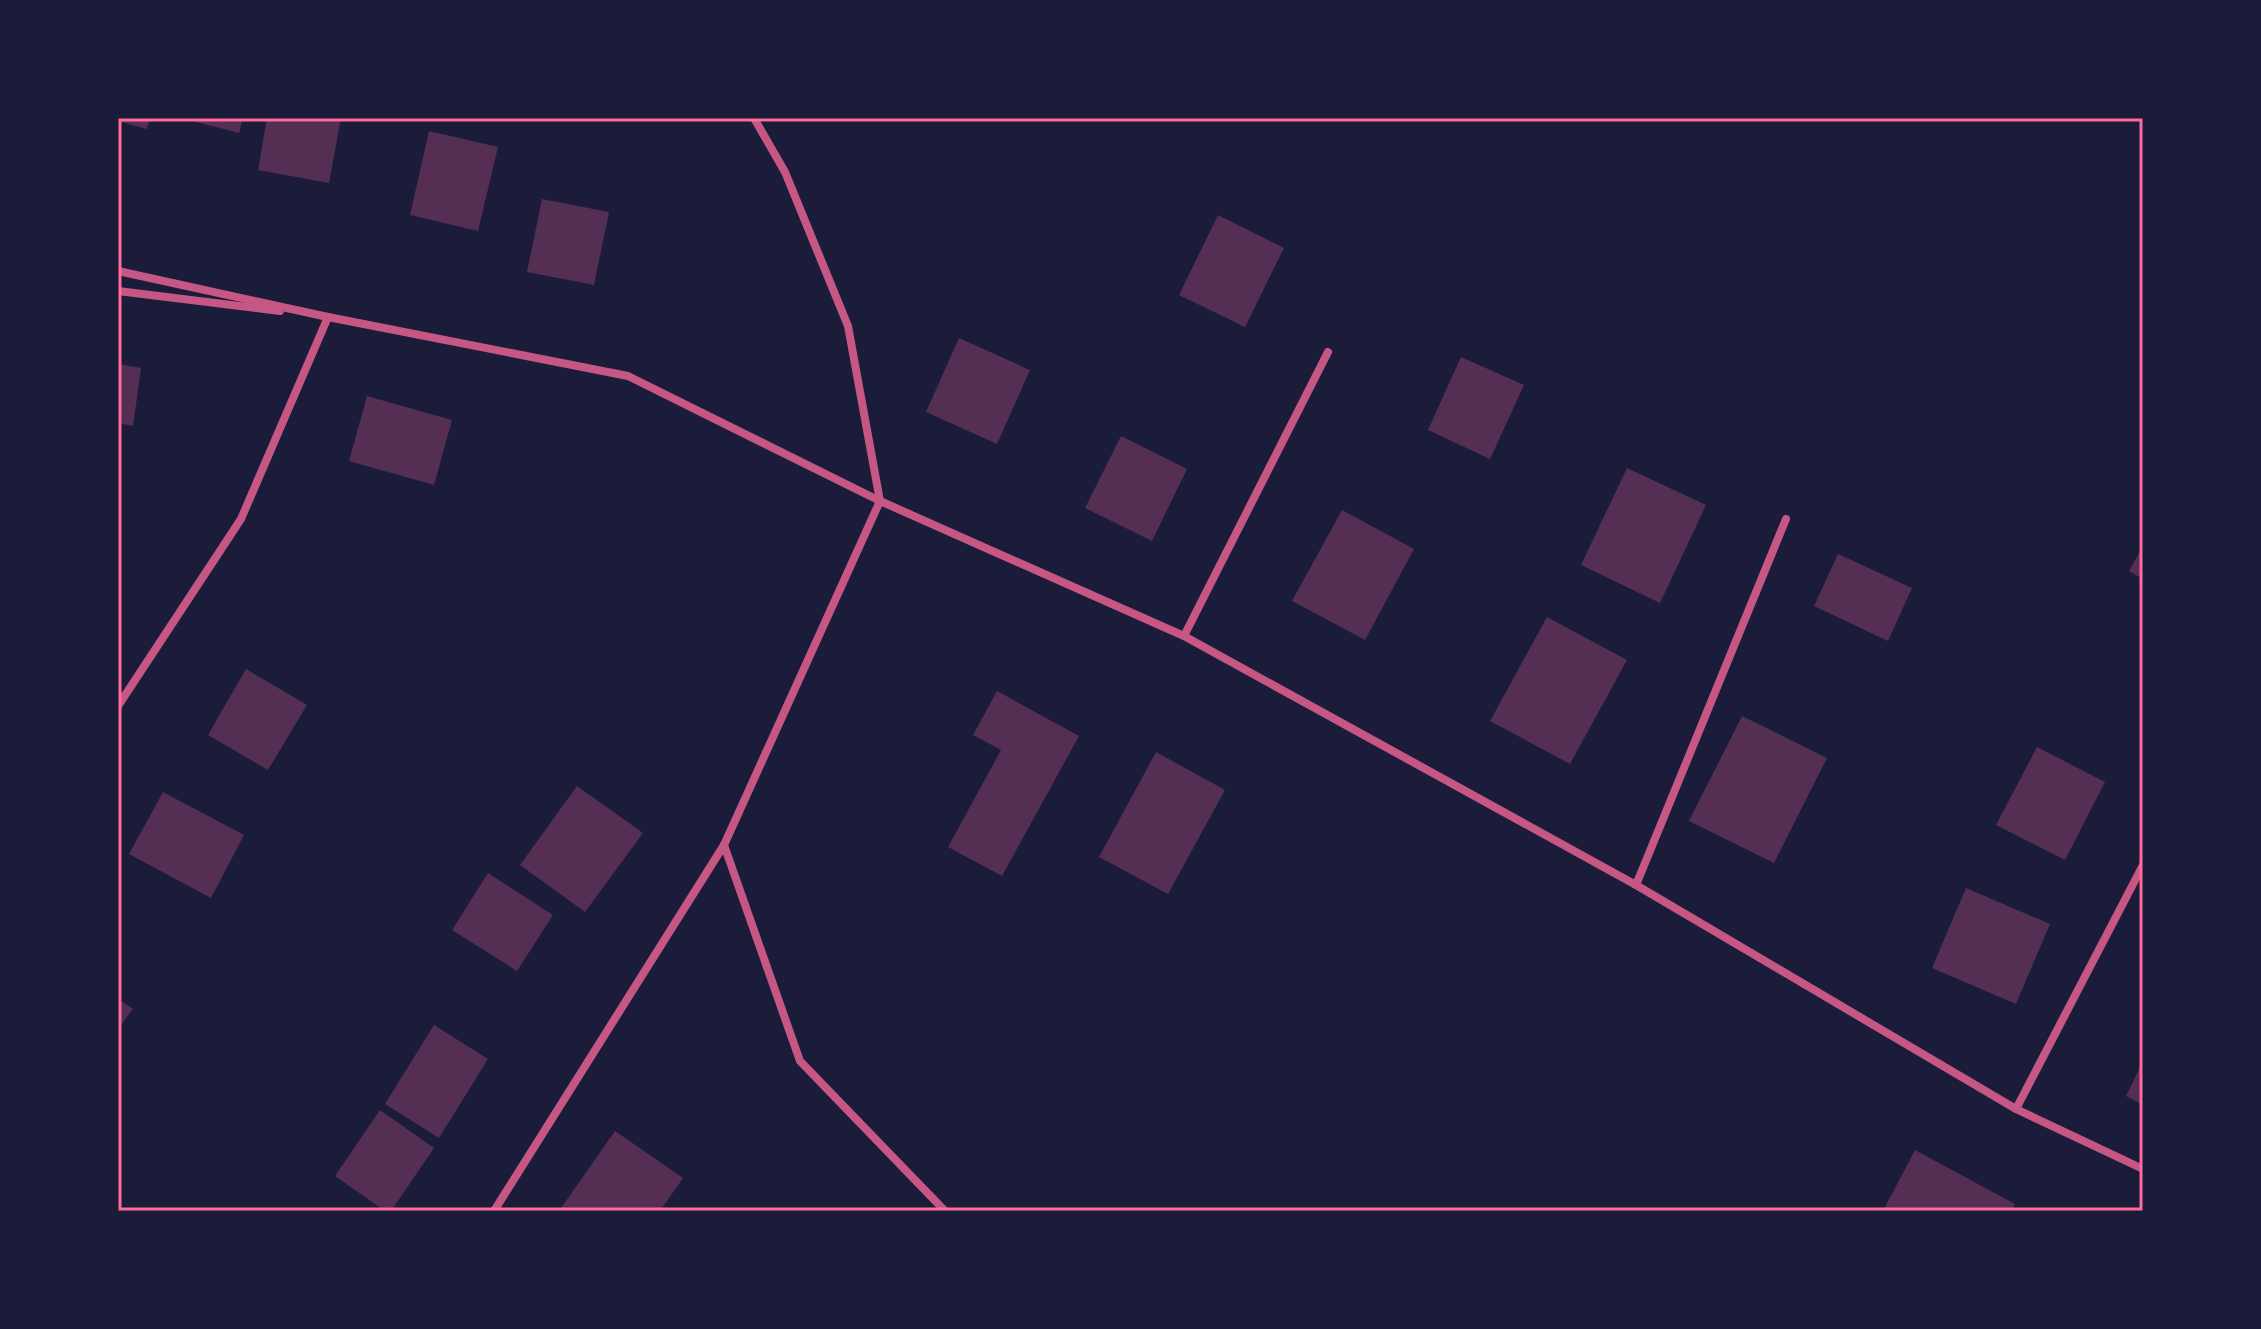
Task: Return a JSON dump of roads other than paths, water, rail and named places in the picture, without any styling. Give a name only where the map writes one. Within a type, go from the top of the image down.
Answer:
[{"type":"street","points":[[494,1211],[724,845],[880,501],[848,326],[785,172],[754,118]]},
{"type":"street","points":[[118,271],[328,317],[628,376],[880,501],[1184,636],[1636,885],[2016,1109],[2143,1169]]},
{"type":"street","points":[[118,291],[328,317]]},
{"type":"street","points":[[118,706],[241,519],[328,317]]},
{"type":"street","points":[[1184,636],[1328,352]]},
{"type":"street","points":[[1636,885],[1786,519]]},
{"type":"street","points":[[724,845],[800,1061],[945,1211]]},
{"type":"street","points":[[2016,1109],[2143,865]]}]
